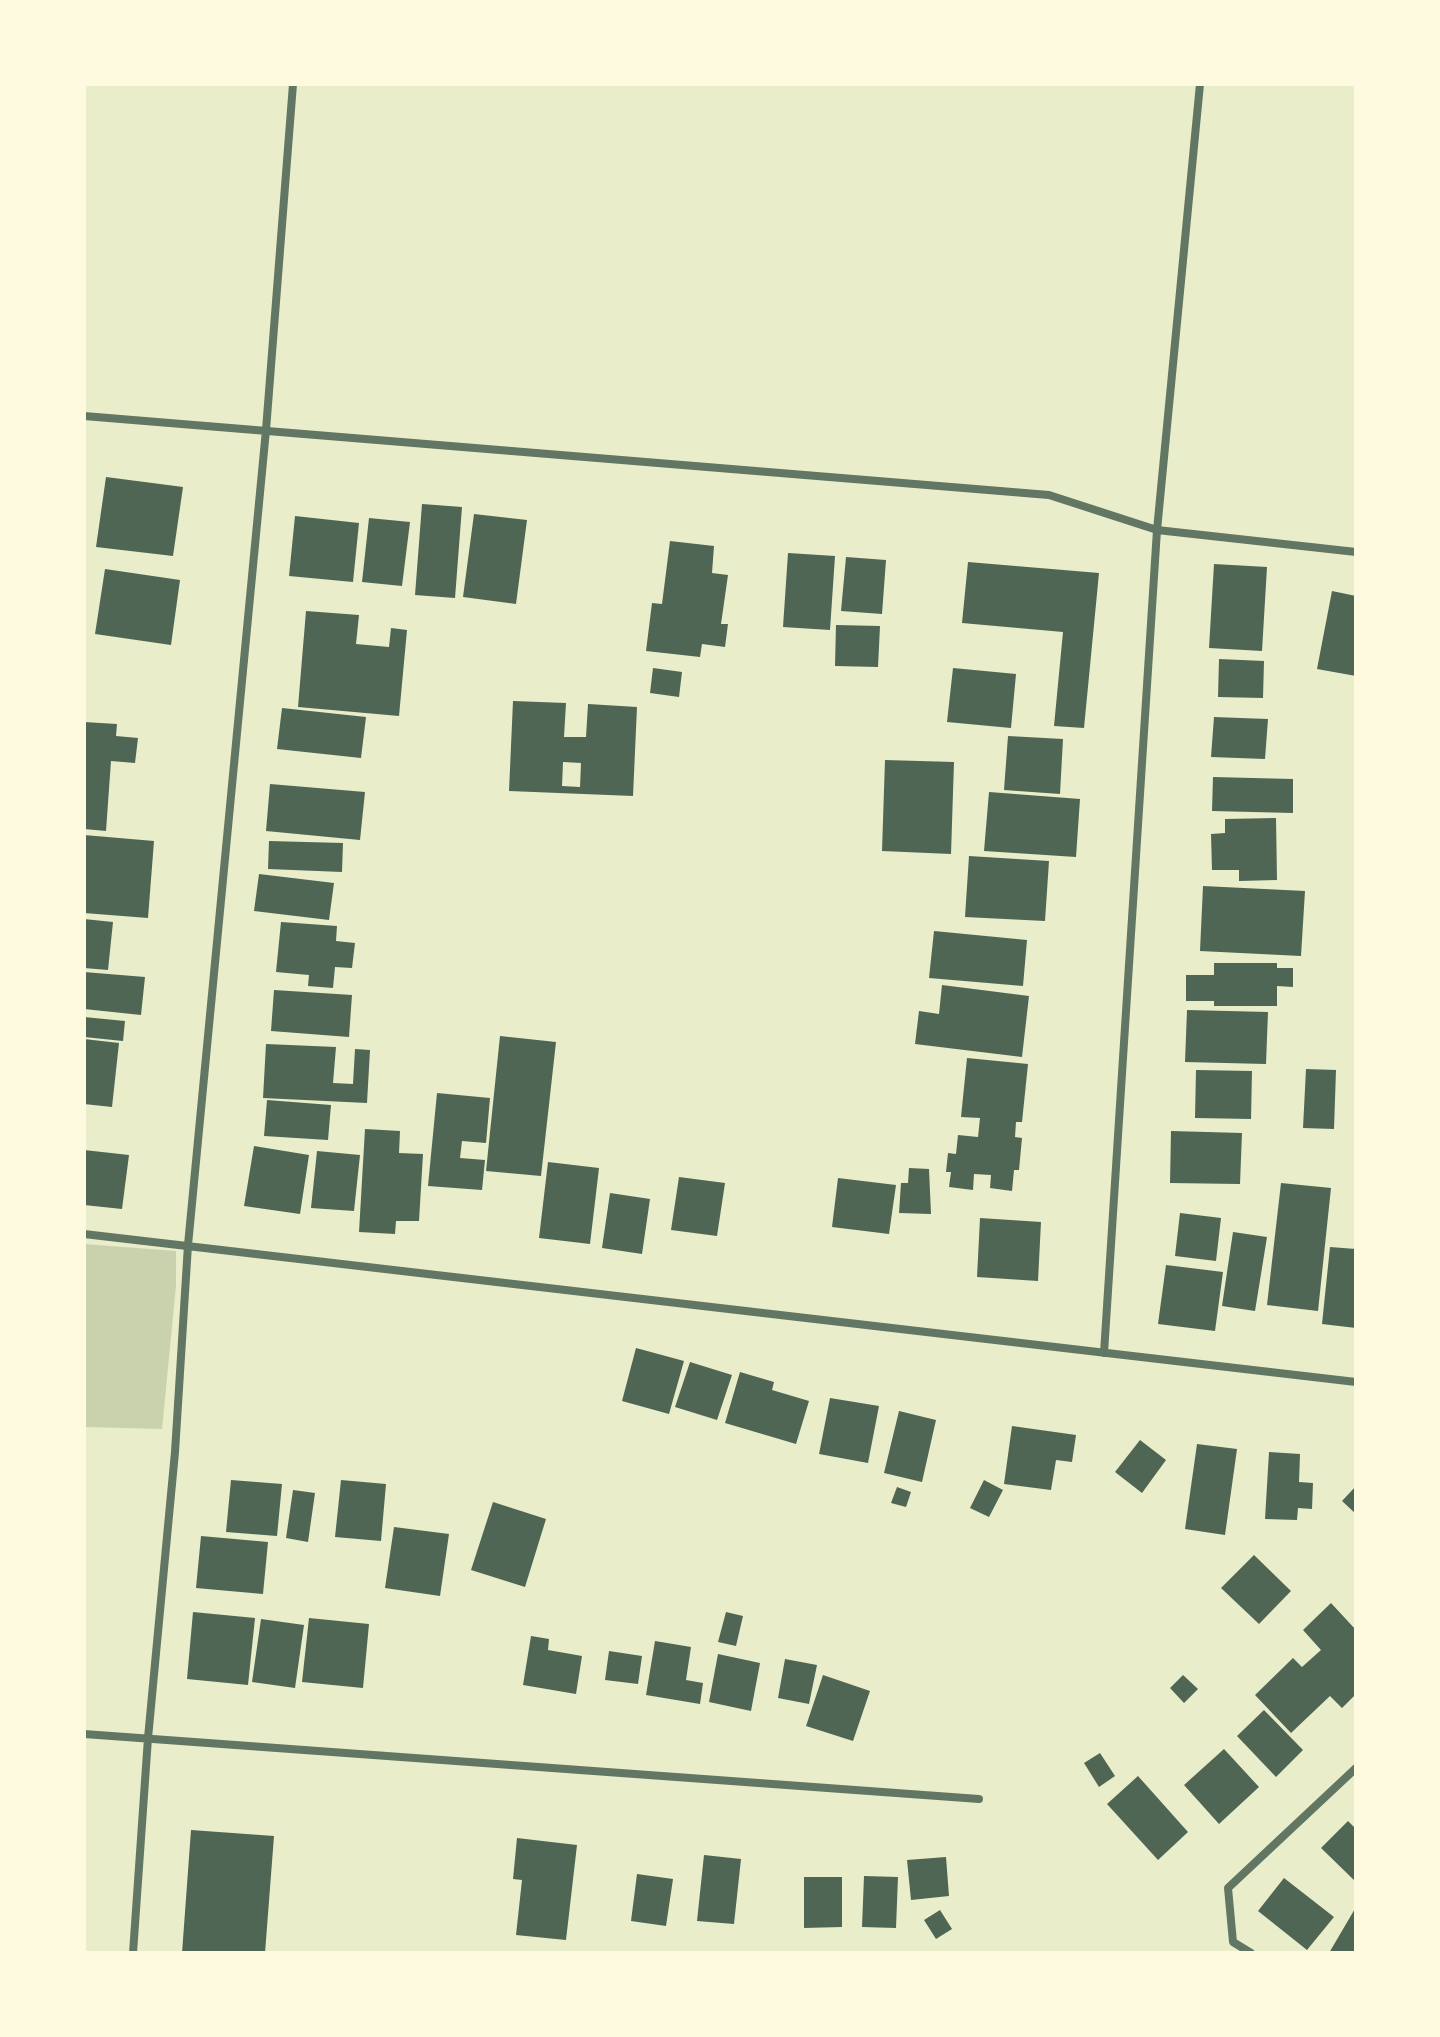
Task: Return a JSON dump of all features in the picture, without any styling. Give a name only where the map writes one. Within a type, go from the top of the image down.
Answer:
[{"type":"street","points":[[133,1953],[148,1738],[175,1452],[188,1245],[266,430],[293,84]]},
{"type":"street","points":[[1104,1353],[1157,530],[1200,84]]},
{"type":"street","points":[[84,416],[1049,495],[1157,530],[1356,552]]},
{"type":"street","points":[[84,1234],[1356,1382]]},
{"type":"street","points":[[84,1734],[979,1799]]},
{"type":"street","points":[[1251,1953],[1233,1942],[1228,1888],[1356,1768]]},
{"type":"green space","points":[[84,1244],[176,1251],[176,1286],[162,1429],[84,1427]]},
{"type":"building","points":[[106,477],[183,487],[173,556],[96,547]]},
{"type":"building","points":[[422,504],[462,507],[455,598],[415,595]]},
{"type":"building","points":[[474,514],[527,520],[516,604],[463,597]]},
{"type":"building","points":[[295,516],[359,523],[353,582],[289,576]]},
{"type":"building","points":[[369,518],[410,522],[402,586],[362,582]]},
{"type":"building","points":[[670,541],[714,546],[712,573],[728,575],[721,624],[728,624],[725,647],[702,644],[700,657],[646,651],[652,603],[662,604]]},
{"type":"building","points":[[788,553],[835,556],[830,630],[783,627]]},
{"type":"building","points":[[846,557],[886,560],[882,614],[841,611]]},
{"type":"building","points":[[968,562],[1099,573],[1084,728],[1054,726],[1063,632],[962,623]]},
{"type":"building","points":[[1214,564],[1267,567],[1262,651],[1209,648]]},
{"type":"building","points":[[105,569],[180,580],[171,645],[95,634]]},
{"type":"building","points":[[1332,591],[1356,596],[1356,676],[1317,669]]},
{"type":"building","points":[[306,611],[359,615],[356,644],[389,647],[391,628],[407,630],[399,716],[298,707]]},
{"type":"building","points":[[836,625],[880,626],[878,667],[835,666]]},
{"type":"building","points":[[1219,659],[1264,661],[1263,698],[1218,697]]},
{"type":"building","points":[[653,668],[682,672],[679,697],[650,693]]},
{"type":"building","points":[[953,668],[1016,674],[1011,728],[947,722]]},
{"type":"building","points":[[513,701],[566,703],[564,737],[586,737],[588,704],[637,707],[633,796],[509,791]],"holes":[[[563,762],[581,763],[580,787],[562,786]]]},
{"type":"building","points":[[282,708],[366,717],[361,758],[277,749]]},
{"type":"building","points":[[1214,717],[1268,719],[1265,759],[1211,757]]},
{"type":"building","points":[[84,722],[117,724],[116,736],[138,738],[135,763],[111,761],[106,831],[84,829]]},
{"type":"building","points":[[1008,736],[1063,739],[1060,794],[1004,790]]},
{"type":"building","points":[[885,760],[954,762],[951,854],[882,851]]},
{"type":"building","points":[[1213,777],[1293,779],[1293,813],[1212,811]]},
{"type":"building","points":[[270,784],[365,792],[360,840],[266,831]]},
{"type":"building","points":[[989,792],[1080,799],[1076,857],[984,851]]},
{"type":"building","points":[[1276,818],[1277,880],[1239,881],[1239,870],[1212,870],[1211,834],[1225,833],[1225,819]]},
{"type":"building","points":[[84,835],[154,841],[148,918],[84,913]]},
{"type":"building","points":[[269,841],[343,843],[342,872],[268,869]]},
{"type":"building","points":[[969,856],[1049,861],[1045,921],[965,917]]},
{"type":"building","points":[[259,874],[334,883],[329,920],[254,911]]},
{"type":"building","points":[[1203,886],[1305,891],[1301,956],[1200,951]]},
{"type":"building","points":[[84,919],[113,922],[108,970],[84,968]]},
{"type":"building","points":[[281,922],[337,926],[336,941],[355,943],[352,968],[335,967],[333,988],[308,986],[309,975],[276,972]]},
{"type":"building","points":[[934,931],[1027,940],[1023,986],[929,978]]},
{"type":"building","points":[[1214,963],[1277,963],[1277,968],[1293,968],[1293,987],[1277,986],[1277,1006],[1214,1006],[1214,1001],[1186,1001],[1186,975],[1214,975]]},
{"type":"building","points":[[84,972],[145,977],[141,1015],[84,1009]]},
{"type":"building","points":[[942,985],[1029,996],[1022,1057],[915,1044],[919,1011],[939,1014]]},
{"type":"building","points":[[274,990],[352,995],[349,1037],[271,1031]]},
{"type":"building","points":[[1187,1010],[1268,1012],[1266,1064],[1185,1062]]},
{"type":"building","points":[[84,1017],[125,1021],[123,1041],[84,1037]]},
{"type":"building","points":[[500,1036],[556,1042],[541,1176],[486,1171]]},
{"type":"building","points":[[84,1039],[119,1043],[112,1107],[84,1104]]},
{"type":"building","points":[[266,1044],[336,1047],[333,1083],[353,1084],[355,1049],[370,1050],[367,1103],[263,1098]]},
{"type":"building","points":[[967,1058],[1028,1064],[1022,1122],[1016,1122],[1015,1137],[1022,1138],[1019,1170],[1014,1170],[1012,1191],[990,1188],[991,1175],[974,1174],[973,1190],[949,1187],[951,1172],[946,1172],[948,1153],[956,1154],[958,1135],[978,1137],[980,1118],[961,1117]]},
{"type":"building","points":[[1306,1069],[1336,1070],[1334,1129],[1303,1128]]},
{"type":"building","points":[[1196,1070],[1252,1071],[1251,1119],[1195,1118]]},
{"type":"building","points":[[437,1093],[490,1098],[486,1143],[462,1141],[460,1158],[485,1160],[482,1190],[428,1186]]},
{"type":"building","points":[[267,1100],[331,1105],[328,1140],[264,1136]]},
{"type":"building","points":[[365,1129],[400,1131],[399,1153],[423,1154],[419,1221],[396,1221],[395,1234],[359,1232]]},
{"type":"building","points":[[1171,1131],[1242,1133],[1240,1184],[1170,1183]]},
{"type":"building","points":[[254,1146],[309,1155],[300,1214],[244,1206]]},
{"type":"building","points":[[84,1150],[129,1155],[122,1209],[84,1205]]},
{"type":"building","points":[[317,1151],[360,1155],[354,1211],[311,1208]]},
{"type":"building","points":[[548,1162],[599,1168],[590,1244],[539,1238]]},
{"type":"building","points":[[909,1168],[929,1169],[931,1214],[899,1213],[901,1183],[908,1183]]},
{"type":"building","points":[[679,1177],[725,1183],[717,1236],[671,1230]]},
{"type":"building","points":[[838,1178],[896,1185],[889,1234],[832,1227]]},
{"type":"building","points":[[1281,1183],[1331,1188],[1318,1311],[1267,1305]]},
{"type":"building","points":[[610,1193],[650,1199],[642,1254],[602,1248]]},
{"type":"building","points":[[1180,1213],[1221,1218],[1216,1261],[1175,1256]]},
{"type":"building","points":[[980,1218],[1041,1222],[1038,1281],[977,1277]]},
{"type":"building","points":[[1233,1232],[1267,1237],[1255,1311],[1222,1306]]},
{"type":"building","points":[[1330,1247],[1356,1249],[1356,1328],[1322,1324]]},
{"type":"building","points":[[1166,1265],[1223,1272],[1215,1331],[1158,1324]]},
{"type":"building","points":[[636,1348],[684,1361],[669,1414],[622,1401]]},
{"type":"building","points":[[690,1362],[732,1375],[717,1420],[675,1407]]},
{"type":"building","points":[[740,1372],[774,1382],[772,1390],[809,1401],[796,1444],[725,1423]]},
{"type":"building","points":[[830,1398],[879,1406],[868,1463],[819,1454]]},
{"type":"building","points":[[899,1411],[936,1420],[922,1482],[884,1473]]},
{"type":"building","points":[[1012,1426],[1076,1435],[1072,1462],[1056,1460],[1051,1490],[1004,1484]]},
{"type":"building","points":[[1140,1440],[1166,1460],[1142,1493],[1115,1472]]},
{"type":"building","points":[[1197,1444],[1237,1449],[1225,1535],[1185,1529]]},
{"type":"building","points":[[1269,1452],[1300,1454],[1299,1482],[1313,1483],[1312,1509],[1298,1508],[1297,1520],[1265,1519]]},
{"type":"building","points":[[231,1480],[282,1484],[277,1536],[226,1532]]},
{"type":"building","points":[[341,1480],[386,1484],[381,1541],[335,1537]]},
{"type":"building","points":[[984,1480],[1003,1490],[989,1517],[970,1508]]},
{"type":"building","points":[[1356,1486],[1356,1514],[1342,1501]]},
{"type":"building","points":[[897,1487],[911,1492],[906,1507],[891,1503]]},
{"type":"building","points":[[293,1490],[315,1493],[308,1542],[286,1538]]},
{"type":"building","points":[[493,1502],[546,1519],[525,1587],[471,1570]]},
{"type":"building","points":[[394,1527],[449,1534],[440,1596],[385,1588]]},
{"type":"building","points":[[201,1536],[268,1542],[263,1594],[196,1588]]},
{"type":"building","points":[[1254,1555],[1291,1591],[1259,1624],[1221,1588]]},
{"type":"building","points":[[1331,1603],[1356,1630],[1356,1694],[1342,1708],[1330,1696],[1291,1733],[1255,1695],[1293,1658],[1302,1667],[1321,1650],[1303,1630]]},
{"type":"building","points":[[193,1612],[255,1618],[248,1685],[187,1679]]},
{"type":"building","points":[[726,1612],[743,1616],[736,1646],[718,1642]]},
{"type":"building","points":[[309,1618],[369,1624],[363,1688],[302,1682]]},
{"type":"building","points":[[261,1619],[304,1625],[295,1688],[252,1682]]},
{"type":"building","points":[[531,1636],[549,1639],[548,1650],[582,1656],[576,1694],[523,1685]]},
{"type":"building","points":[[655,1641],[691,1647],[686,1680],[703,1683],[700,1704],[646,1695]]},
{"type":"building","points":[[609,1651],[642,1656],[638,1684],[605,1680]]},
{"type":"building","points":[[718,1654],[760,1663],[751,1711],[709,1702]]},
{"type":"building","points":[[785,1659],[817,1665],[809,1704],[778,1698]]},
{"type":"building","points":[[823,1675],[870,1691],[853,1741],[806,1726]]},
{"type":"building","points":[[1183,1675],[1198,1689],[1184,1703],[1170,1688]]},
{"type":"building","points":[[1264,1710],[1303,1750],[1276,1777],[1237,1736]]},
{"type":"building","points":[[1224,1749],[1259,1787],[1219,1824],[1184,1785]]},
{"type":"building","points":[[1100,1753],[1115,1776],[1099,1787],[1084,1763]]},
{"type":"building","points":[[1138,1776],[1188,1832],[1158,1860],[1107,1804]]},
{"type":"building","points":[[1348,1821],[1356,1829],[1356,1882],[1321,1848]]},
{"type":"building","points":[[191,1830],[274,1836],[265,1953],[182,1953]]},
{"type":"building","points":[[517,1838],[577,1845],[566,1940],[516,1935],[522,1880],[513,1879]]},
{"type":"building","points":[[704,1855],[741,1859],[734,1924],[697,1921]]},
{"type":"building","points":[[946,1857],[949,1896],[911,1900],[907,1860]]},
{"type":"building","points":[[637,1874],[673,1879],[666,1926],[631,1921]]},
{"type":"building","points":[[864,1876],[898,1877],[896,1928],[862,1927]]},
{"type":"building","points":[[804,1877],[842,1877],[842,1927],[804,1928]]},
{"type":"building","points":[[1284,1878],[1334,1917],[1307,1950],[1258,1911]]},
{"type":"building","points":[[1356,1907],[1356,1953],[1329,1953]]},
{"type":"building","points":[[940,1910],[952,1929],[936,1939],[924,1920]]}]
